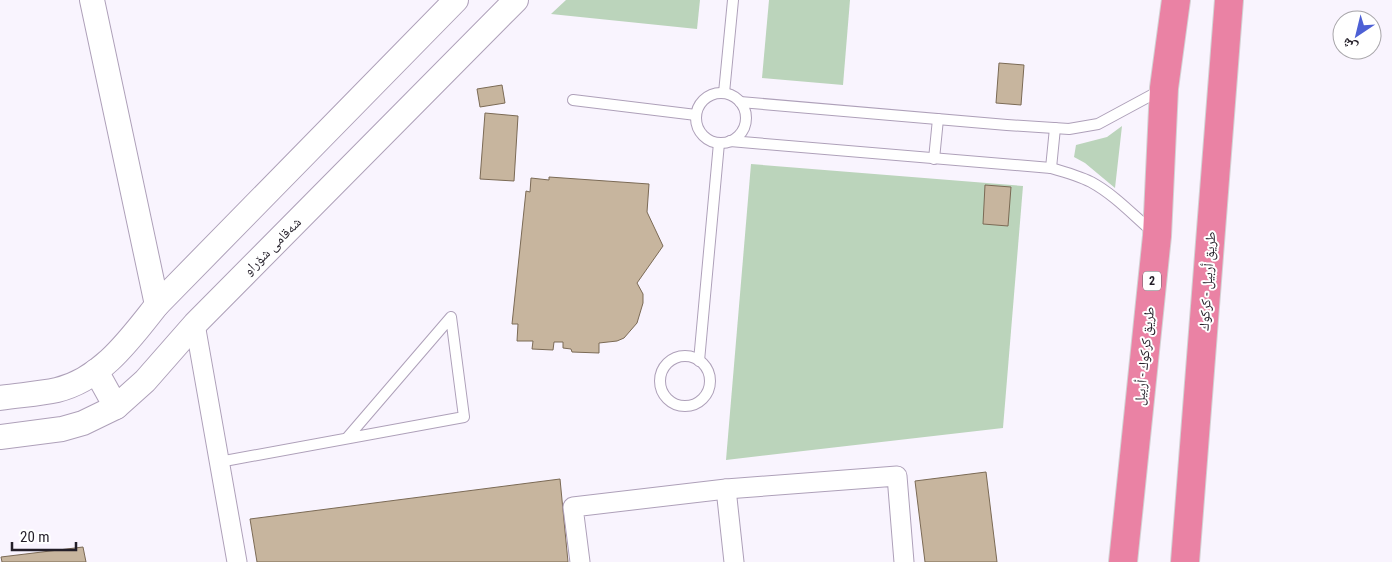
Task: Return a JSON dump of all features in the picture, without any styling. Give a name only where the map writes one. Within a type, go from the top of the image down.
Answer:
[{"type":"highway","name":"طريق كركوك - أربيل","points":[[1123,562],[1157,236],[1164,88],[1176,0]]},
{"type":"highway","name":"طريق أربيل - كركوك","points":[[1185,562],[1229,0]]},
{"type":"street","points":[[92,0],[157,305]]},
{"type":"street","points":[[0,398],[57,390],[96,371],[123,347],[157,305],[456,0]]},
{"type":"street","name":"شەقامی شۆراو","points":[[0,437],[62,429],[83,423],[116,407],[144,381],[195,324],[516,0]]},
{"type":"street","points":[[195,324],[237,562]]},
{"type":"street","points":[[96,371],[116,407]]},
{"type":"street","points":[[580,562],[573,507],[726,488],[898,476],[904,562]]},
{"type":"street","points":[[726,488],[734,562]]},
{"type":"lane","points":[[724,93],[733,0]]},
{"type":"lane","points":[[740,102],[1069,129],[1098,124],[1164,88]]},
{"type":"lane","points":[[730,141],[738,136],[743,128],[745,120],[744,111],[740,102],[733,96],[724,93],[716,94],[702,101],[696,115],[699,131],[704,137],[719,143],[730,141],[1051,168],[1092,182],[1110,194],[1157,236]]},
{"type":"lane","points":[[573,100],[696,115]]},
{"type":"lane","points":[[934,159],[938,119]]},
{"type":"lane","points":[[1051,168],[1055,128]]},
{"type":"lane","points":[[699,361],[719,143]]},
{"type":"lane","points":[[219,462],[464,418],[451,317],[347,438]]},
{"type":"lane","points":[[680,356],[689,356],[699,361],[708,370],[710,378],[706,394],[701,400],[686,406],[671,402],[661,388],[662,372],[666,365],[672,359],[680,356]]},
{"type":"green space","points":[[566,0],[700,0],[697,29],[551,14]]},
{"type":"green space","points":[[769,0],[850,0],[843,85],[762,78]]},
{"type":"green space","points":[[1122,126],[1115,188],[1085,163],[1074,157],[1076,145],[1107,137]]},
{"type":"green space","points":[[751,164],[1023,186],[1003,428],[726,460]]},
{"type":"building","points":[[999,63],[1024,65],[1021,105],[996,103]]},
{"type":"building","points":[[502,85],[505,103],[480,107],[477,89]]},
{"type":"building","points":[[485,113],[518,116],[514,181],[480,179]]},
{"type":"building","points":[[549,177],[649,184],[647,212],[663,246],[637,283],[643,294],[643,303],[637,323],[624,338],[617,341],[599,343],[599,353],[572,352],[571,349],[563,348],[563,342],[554,342],[553,350],[532,349],[533,341],[517,341],[518,324],[512,324],[526,191],[530,192],[531,178],[549,180]]},
{"type":"building","points":[[985,185],[1011,187],[1008,226],[983,224]]},
{"type":"building","points":[[986,472],[997,562],[925,562],[915,481]]},
{"type":"building","points":[[560,479],[568,562],[257,562],[250,519]]},
{"type":"building","points":[[83,547],[86,562],[2,562],[1,557]]}]
